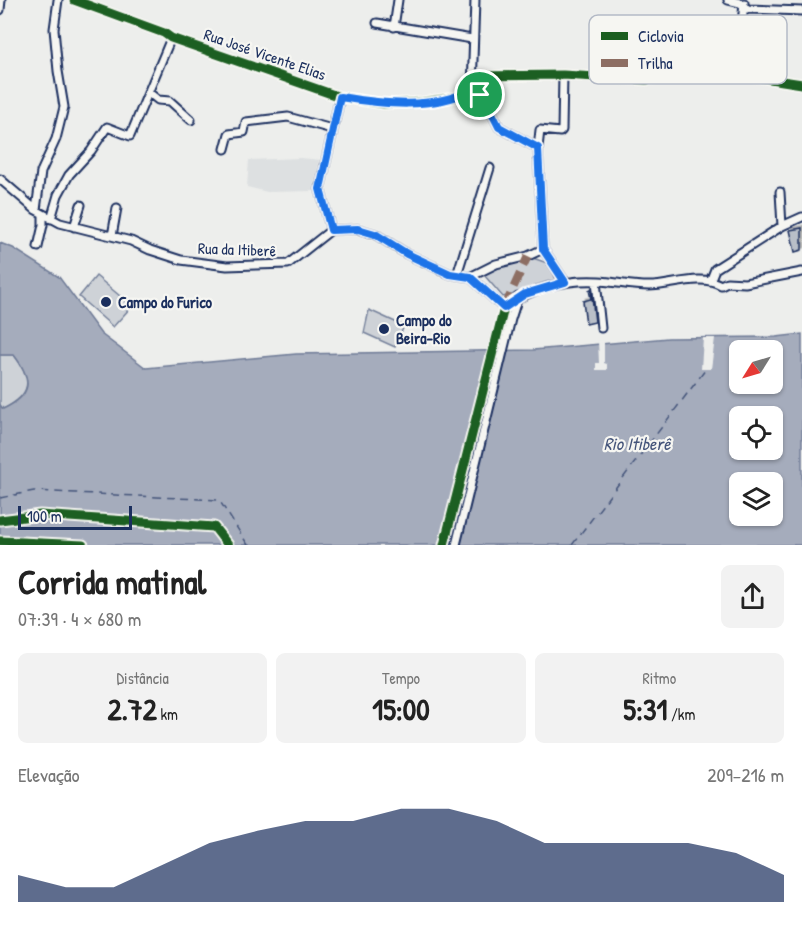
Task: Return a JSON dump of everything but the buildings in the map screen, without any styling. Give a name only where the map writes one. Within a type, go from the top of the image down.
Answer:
[{"type":"street","points":[[0,10],[1,0]]},
{"type":"street","points":[[36,210],[41,172],[56,139],[64,107],[54,29],[58,0]]},
{"type":"street","name":"Rua José Vicente Elias","points":[[74,0],[164,33],[171,38],[340,97],[384,104],[457,97],[472,90],[479,76],[589,77]]},
{"type":"street","points":[[394,27],[398,0]]},
{"type":"street","points":[[475,0],[472,90],[480,95],[489,107],[499,127],[538,148]]},
{"type":"street","points":[[728,0],[744,3],[748,9],[802,11]]},
{"type":"street","points":[[377,23],[472,39]]},
{"type":"street","points":[[51,219],[58,195],[69,176],[107,128],[130,136],[171,38]]},
{"type":"street","points":[[564,75],[562,130],[560,132],[540,130],[538,148],[543,249],[565,282]]},
{"type":"street","name":"Rua José Vicente Elias","points":[[787,82],[802,84]]},
{"type":"street","points":[[148,92],[158,100],[170,101],[191,120]]},
{"type":"street","points":[[340,97],[320,189],[331,230],[358,229],[375,234],[407,254],[450,274],[470,277],[504,308],[518,297],[565,282],[596,281],[649,286],[711,279],[721,285],[727,282],[746,282],[802,272]]},
{"type":"street","points":[[225,149],[229,134],[244,132],[246,122],[288,117],[332,129]]},
{"type":"street","points":[[457,275],[490,168]]},
{"type":"street","name":"Rua da Itiberê","points":[[0,179],[36,210],[51,219],[131,241],[181,260],[227,266],[288,264],[331,230]]},
{"type":"street","points":[[780,192],[783,226]]},
{"type":"street","points":[[74,227],[81,205]]},
{"type":"street","points":[[112,236],[117,208]]},
{"type":"street","points":[[38,247],[43,215]]},
{"type":"street","points":[[711,279],[715,269],[783,226],[802,217]]},
{"type":"street","points":[[470,277],[496,264],[528,256],[543,249]]},
{"type":"street","points":[[596,281],[601,328]]},
{"type":"street","points":[[456,545],[518,297]]},
{"type":"shaded area","points":[[300,158],[322,160],[315,191],[267,192],[247,187],[249,160]]},
{"type":"shaded area","points":[[533,258],[550,264],[556,280],[543,287],[503,297],[484,275],[499,264]]},
{"type":"shaded area","name":"Campo do Furico","points":[[96,276],[132,306],[113,327],[79,297]]},
{"type":"shaded area","name":"Campo do Beira-Rio","points":[[369,310],[404,326],[395,347],[364,333]]},
{"type":"shaded area","points":[[0,355],[14,355],[27,379],[20,398],[3,409],[0,405]]},
{"type":"water","name":"Rio Itiberê","points":[[0,243],[13,248],[59,277],[101,334],[146,368],[296,354],[533,350],[668,338],[776,337],[802,334],[802,545],[0,545],[0,405],[3,409],[13,404],[25,392],[27,386],[25,372],[14,355],[0,355]]},
{"type":"pier","points":[[703,338],[715,338],[711,369],[701,369]]},
{"type":"pier","points":[[598,341],[604,341],[604,363],[607,364],[607,370],[596,370],[596,363],[599,363]]},
{"type":"ferry route","points":[[572,545],[706,369]]},
{"type":"ferry route","points":[[0,498],[34,491],[219,500],[248,545]]},
{"type":"ferry route","points":[[0,520],[40,515],[214,527],[228,545]]},
{"type":"ferry route","points":[[0,541],[83,545]]},
{"type":"marked path","points":[[504,308],[528,256]]},
{"type":"cycle path","points":[[74,0],[164,33],[171,38],[340,97],[384,104],[457,97],[472,90],[479,76],[589,77]]},
{"type":"cycle path","points":[[787,82],[802,84]]},
{"type":"cycle path","points":[[444,545],[504,308]]},
{"type":"cycle path","points":[[0,520],[40,515],[214,527],[228,545]]},
{"type":"cycle path","points":[[0,541],[83,545]]},
{"type":"place","name":"Campo do Furico","points":[[106,302]]},
{"type":"place","name":"Campo do Beira-Rio","points":[[384,329]]},
{"type":"route","points":[[472,90],[480,95],[499,127],[538,148],[543,249],[565,282],[525,294],[504,308],[470,277],[450,274],[407,254],[375,234],[358,229],[331,230],[320,189],[340,97],[384,104],[457,97],[472,90]]}]
